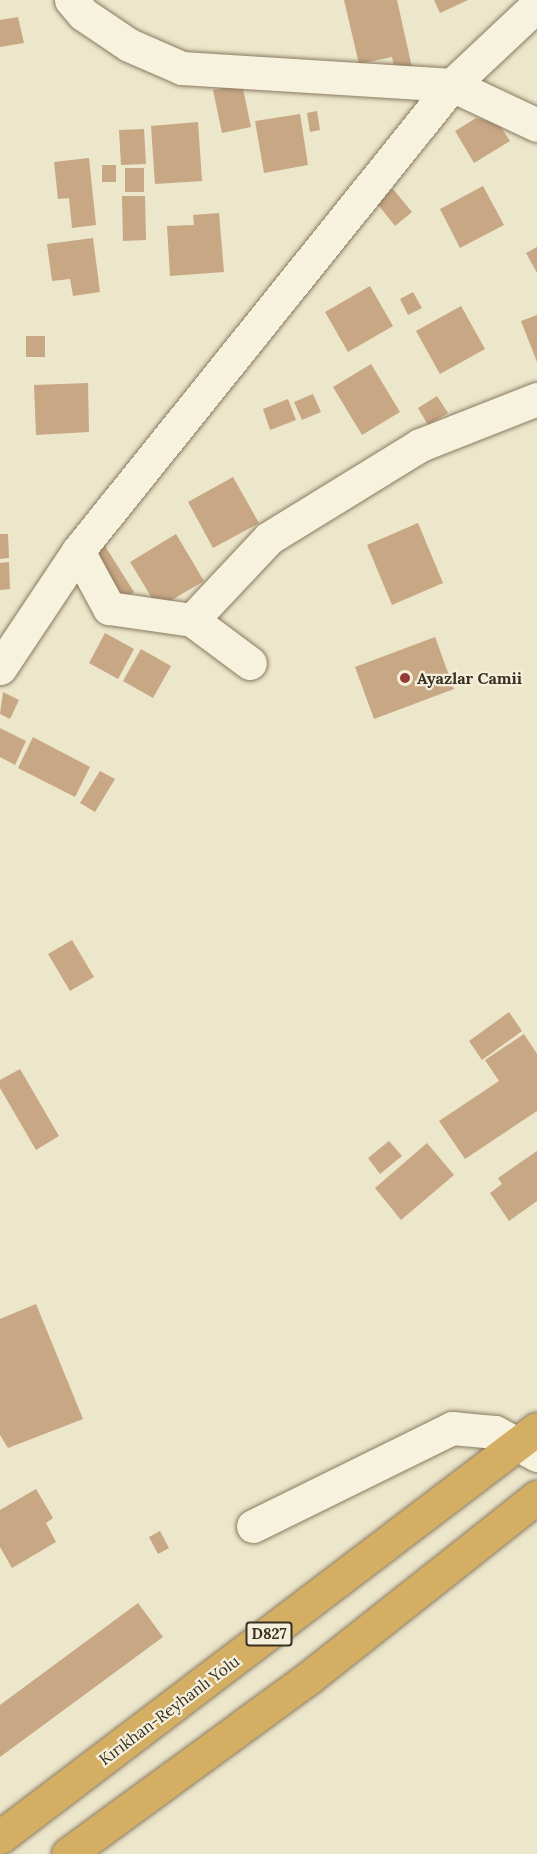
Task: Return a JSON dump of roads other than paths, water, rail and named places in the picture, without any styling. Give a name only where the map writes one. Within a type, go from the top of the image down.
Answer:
[{"type":"highway","name":"Kırıkhan-Reyhanlı Yolu","points":[[0,1837],[531,1443]]},
{"type":"highway","points":[[68,1854],[306,1680],[537,1497]]},
{"type":"street","points":[[71,0],[83,14],[129,45],[182,68],[452,86],[537,125]]},
{"type":"street","points":[[4,657],[78,551],[452,86],[537,5]]},
{"type":"street","points":[[192,621],[268,538],[420,445],[537,399]]},
{"type":"street","points":[[78,551],[109,608],[192,621],[250,663]]},
{"type":"street","points":[[253,1526],[438,1432],[482,1428],[531,1443]]},
{"type":"place","name":"Ayazlar Camii","points":[[405,678]]}]
